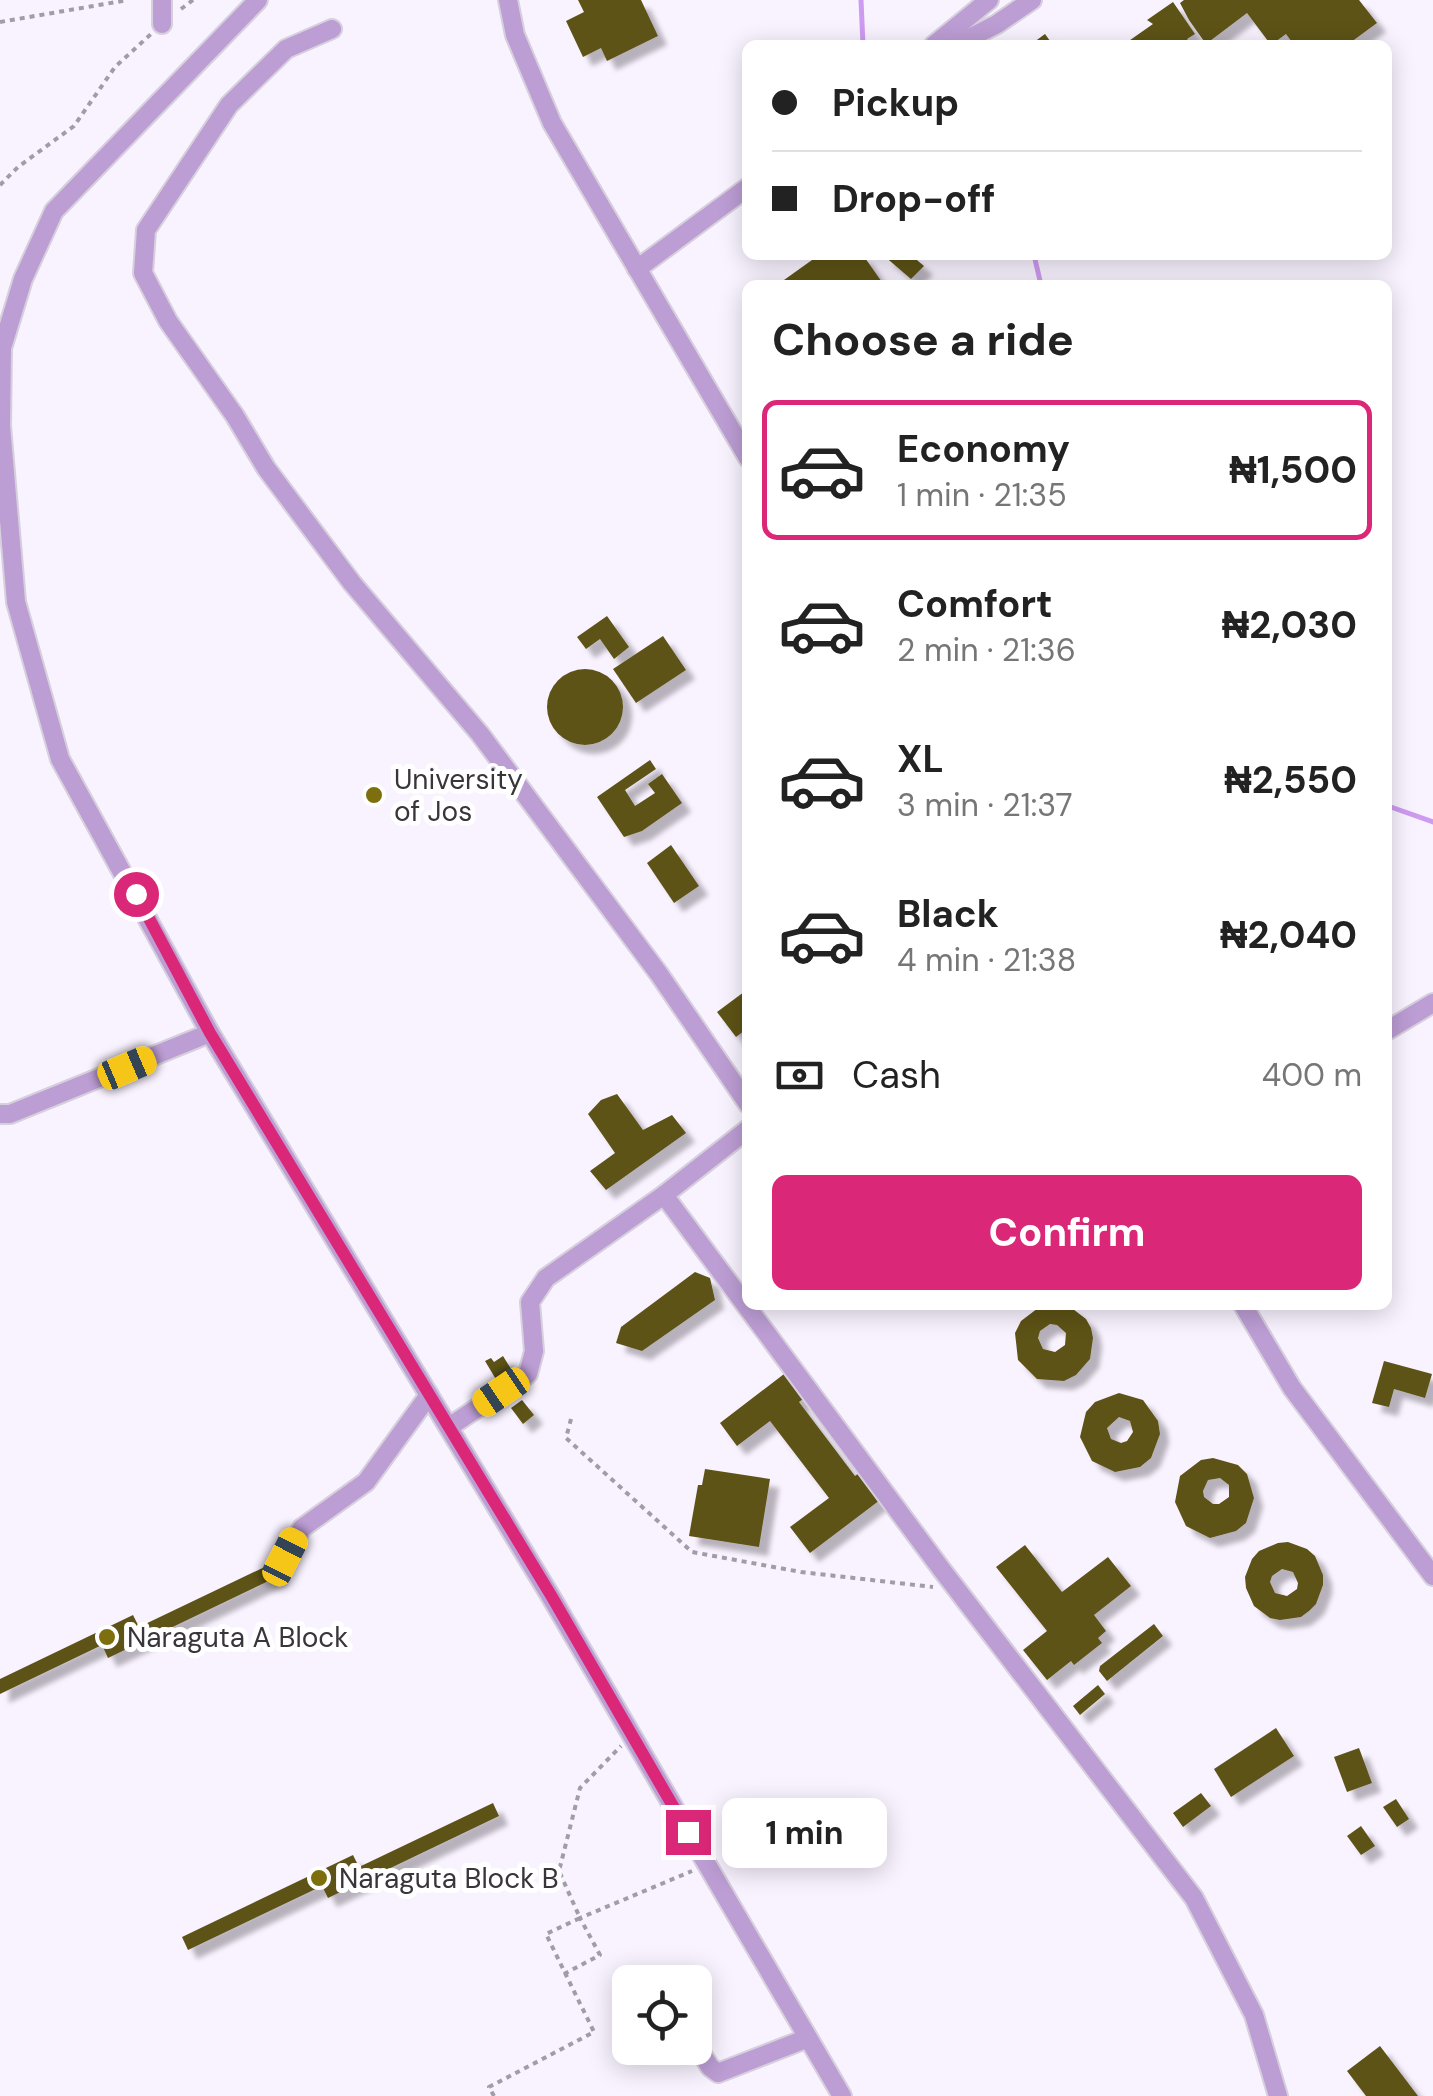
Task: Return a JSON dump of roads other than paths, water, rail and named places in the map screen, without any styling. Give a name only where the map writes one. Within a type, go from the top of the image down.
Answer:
[{"type":"street","points":[[162,0],[162,24]]},
{"type":"street","points":[[258,0],[54,212],[23,279],[2,348],[1,426],[16,602],[60,759],[210,1033],[449,1427],[842,2096]]},
{"type":"street","points":[[508,0],[516,35],[552,123],[742,448]]},
{"type":"street","points":[[940,40],[989,0]]},
{"type":"street","points":[[966,40],[1032,0]]},
{"type":"street","points":[[332,30],[286,49],[229,106],[146,230],[144,273],[168,321],[277,482],[352,582],[480,734],[660,974],[742,1095]]},
{"type":"street","points":[[637,270],[742,191]]},
{"type":"street","points":[[1392,1028],[1433,1003]]},
{"type":"street","points":[[0,1114],[10,1114],[210,1033]]},
{"type":"street","points":[[449,1427],[528,1374],[534,1351],[530,1302],[546,1278],[664,1195],[742,1134]]},
{"type":"street","points":[[664,1195],[742,1300]]},
{"type":"street","points":[[749,1310],[957,1590],[1194,1898],[1254,2015],[1278,2096]]},
{"type":"street","points":[[1246,1310],[1292,1388],[1433,1576]]},
{"type":"street","points":[[285,1557],[302,1528],[366,1482],[429,1394]]},
{"type":"street","points":[[709,2065],[718,2073],[808,2038]]},
{"type":"waterway","points":[[861,0],[863,40]]},
{"type":"waterway","points":[[1035,260],[1040,280]]},
{"type":"waterway","points":[[1392,807],[1433,822]]},
{"type":"place","name":"University of Jos","points":[[374,795]]},
{"type":"place","name":"Naraguta A Block","points":[[107,1637]]},
{"type":"place","name":"Naraguta Block B","points":[[319,1878]]}]
